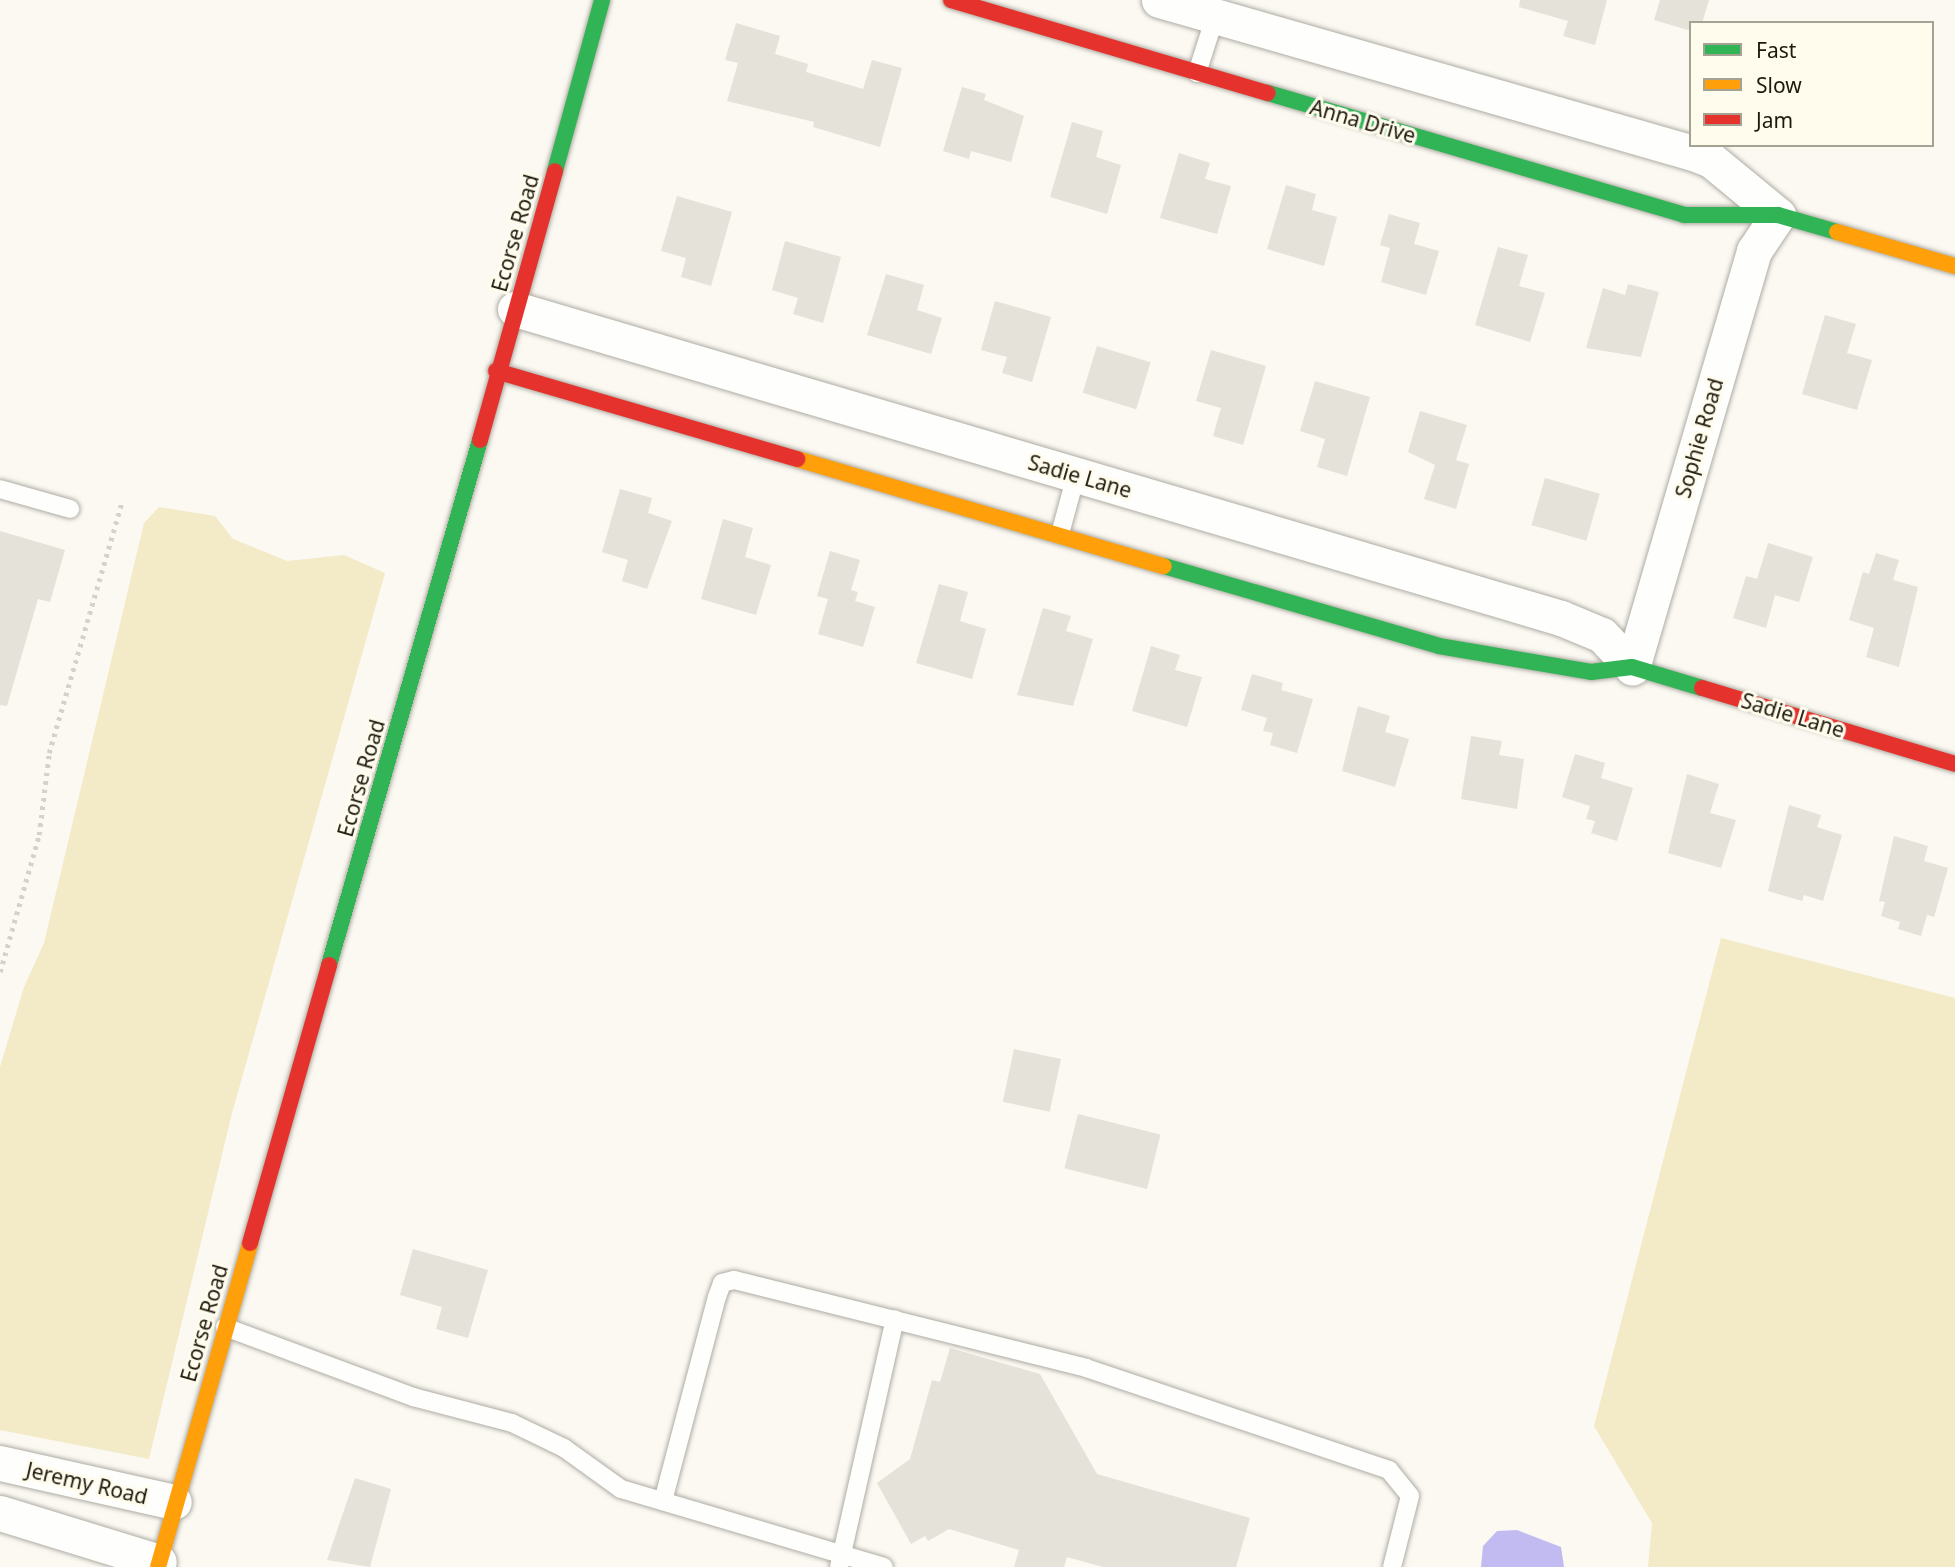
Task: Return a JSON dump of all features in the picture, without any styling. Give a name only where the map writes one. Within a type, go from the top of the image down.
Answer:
[{"type":"street","name":"Ecorse Road","points":[[158,1564],[425,640],[496,372],[602,0]]},
{"type":"street","name":"Anna Drive","points":[[951,0],[1684,215],[1778,215],[1955,265]]},
{"type":"street","name":"Anna Drive","points":[[1159,0],[1693,153],[1711,160],[1778,215]]},
{"type":"street","name":"Sophie Road","points":[[1632,667],[1754,251],[1778,215]]},
{"type":"street","name":"Sadie Lane","points":[[515,309],[1561,618],[1602,635],[1632,667]]},
{"type":"street","name":"Sadie Lane","points":[[496,372],[1439,646],[1591,672],[1632,667],[1955,764]]},
{"type":"street","name":"Jeremy Road","points":[[0,1463],[174,1502]]},
{"type":"street","points":[[0,1513],[158,1564]]},
{"type":"lane","points":[[1197,73],[1215,17]]},
{"type":"lane","points":[[1060,534],[1076,475]]},
{"type":"lane","points":[[0,489],[70,509]]},
{"type":"lane","points":[[663,1501],[722,1283],[734,1280],[1086,1368],[1389,1470],[1410,1496],[1392,1567]]},
{"type":"lane","points":[[839,1560],[895,1319]]},
{"type":"lane","points":[[225,1328],[413,1397],[512,1423],[564,1448],[621,1489],[839,1560],[884,1567]]},
{"type":"path","points":[[0,972],[39,835],[49,753],[122,502]]},
{"type":"shaded area","points":[[159,507],[215,516],[233,539],[287,561],[344,555],[385,573],[232,1113],[149,1459],[0,1430],[0,1067],[24,987],[44,943],[144,523]]},
{"type":"shaded area","points":[[1721,938],[1955,998],[1955,1567],[1648,1567],[1652,1523],[1594,1426]]},
{"type":"shaded area","points":[[1517,1530],[1561,1547],[1564,1567],[1481,1567],[1483,1546],[1497,1531]]},
{"type":"building","points":[[1520,0],[1607,0],[1595,45],[1563,36],[1568,21],[1519,7]]},
{"type":"building","points":[[1660,0],[1709,0],[1703,21],[1689,21],[1689,30],[1654,20]]},
{"type":"building","points":[[736,23],[780,36],[775,54],[808,64],[806,72],[863,89],[872,60],[902,68],[880,147],[813,127],[814,122],[727,101],[738,63],[725,60]]},
{"type":"building","points":[[962,87],[986,94],[984,100],[1024,116],[1011,162],[971,151],[969,159],[943,151]]},
{"type":"building","points":[[1072,122],[1103,131],[1096,157],[1121,165],[1107,214],[1050,197]]},
{"type":"building","points":[[1179,153],[1210,163],[1205,179],[1231,186],[1217,234],[1160,218]]},
{"type":"building","points":[[1286,185],[1316,194],[1312,210],[1337,217],[1324,266],[1267,249]]},
{"type":"building","points":[[677,196],[732,212],[711,286],[681,277],[686,258],[661,251]]},
{"type":"building","points":[[1389,214],[1420,223],[1414,244],[1439,251],[1426,295],[1381,282],[1390,248],[1380,245]]},
{"type":"building","points":[[785,241],[841,257],[823,323],[793,314],[798,298],[772,290]]},
{"type":"building","points":[[1498,247],[1528,255],[1519,286],[1545,293],[1530,342],[1475,325]]},
{"type":"building","points":[[886,274],[924,285],[917,310],[942,318],[931,354],[867,335]]},
{"type":"building","points":[[1628,284],[1659,292],[1641,357],[1586,348],[1603,288],[1625,295]]},
{"type":"building","points":[[995,301],[1051,317],[1032,382],[1002,373],[1007,357],[981,350]]},
{"type":"building","points":[[1825,315],[1856,324],[1847,353],[1872,360],[1857,410],[1802,394]]},
{"type":"building","points":[[1097,346],[1151,362],[1136,409],[1083,393]]},
{"type":"building","points":[[1211,350],[1266,366],[1243,445],[1213,436],[1221,408],[1196,401]]},
{"type":"building","points":[[1315,381],[1370,397],[1347,476],[1317,467],[1325,439],[1300,431]]},
{"type":"building","points":[[1420,411],[1467,425],[1456,460],[1469,464],[1456,509],[1424,499],[1435,465],[1408,452]]},
{"type":"building","points":[[1545,478],[1600,494],[1586,541],[1531,525]]},
{"type":"building","points":[[620,489],[652,498],[648,513],[672,521],[647,589],[622,581],[628,560],[602,552]]},
{"type":"building","points":[[723,519],[753,528],[745,557],[771,565],[756,615],[701,599]]},
{"type":"building","points":[[0,531],[65,550],[50,602],[38,599],[7,706],[0,705]]},
{"type":"building","points":[[1768,543],[1813,557],[1799,602],[1775,595],[1766,628],[1733,618],[1746,576],[1757,579]]},
{"type":"building","points":[[830,551],[860,560],[851,590],[858,592],[855,601],[875,607],[863,647],[818,634],[828,599],[817,596]]},
{"type":"building","points":[[1876,553],[1899,560],[1893,580],[1918,587],[1899,667],[1866,657],[1874,628],[1849,620],[1863,572],[1869,574]]},
{"type":"building","points":[[939,584],[968,592],[960,621],[986,629],[972,679],[916,663]]},
{"type":"building","points":[[1043,608],[1071,616],[1066,631],[1093,639],[1073,706],[1017,695]]},
{"type":"building","points":[[1151,646],[1180,655],[1175,670],[1202,677],[1187,727],[1132,711]]},
{"type":"building","points":[[1252,674],[1283,683],[1281,690],[1313,699],[1297,753],[1270,745],[1273,733],[1263,731],[1267,718],[1241,710]]},
{"type":"building","points":[[1358,706],[1390,716],[1385,732],[1409,739],[1395,787],[1342,771]]},
{"type":"building","points":[[1471,736],[1502,741],[1499,755],[1524,759],[1517,809],[1461,799]]},
{"type":"building","points":[[1575,754],[1605,763],[1601,778],[1633,788],[1617,841],[1591,833],[1595,821],[1586,819],[1590,806],[1562,797]]},
{"type":"building","points":[[1687,774],[1719,784],[1710,813],[1736,820],[1721,868],[1668,853]]},
{"type":"building","points":[[1789,805],[1821,815],[1817,827],[1842,835],[1823,901],[1804,895],[1802,901],[1768,891]]},
{"type":"building","points":[[1894,836],[1928,846],[1924,861],[1948,868],[1934,917],[1927,915],[1921,936],[1898,929],[1900,922],[1881,916],[1885,902],[1879,901]]},
{"type":"building","points":[[1014,1049],[1061,1059],[1050,1112],[1003,1102]]},
{"type":"building","points":[[1078,1114],[1160,1135],[1147,1189],[1064,1168]]},
{"type":"building","points":[[413,1249],[488,1270],[468,1338],[436,1329],[442,1307],[400,1295]]},
{"type":"building","points":[[950,1348],[1040,1374],[1097,1474],[1250,1518],[1236,1567],[1103,1567],[1067,1557],[1064,1567],[1014,1567],[1019,1550],[949,1529],[928,1541],[925,1536],[911,1544],[877,1483],[910,1459],[932,1380],[940,1382]]},
{"type":"building","points":[[355,1478],[391,1489],[370,1567],[327,1560]]},
{"type":"traffic: fast","points":[[555,171],[602,0]]},
{"type":"traffic: fast","points":[[1268,93],[1684,215],[1778,215],[1837,232]]},
{"type":"traffic: fast","points":[[329,965],[480,440]]},
{"type":"traffic: fast","points":[[1164,566],[1439,646],[1591,672],[1632,667],[1702,688]]},
{"type":"traffic: slow","points":[[1837,232],[1955,266]]},
{"type":"traffic: slow","points":[[797,459],[1164,566]]},
{"type":"traffic: slow","points":[[158,1567],[250,1243]]},
{"type":"traffic: jam","points":[[951,0],[1268,93]]},
{"type":"traffic: jam","points":[[480,440],[555,171]]},
{"type":"traffic: jam","points":[[496,371],[797,459]]},
{"type":"traffic: jam","points":[[1702,688],[1955,764]]},
{"type":"traffic: jam","points":[[250,1243],[329,965]]}]
